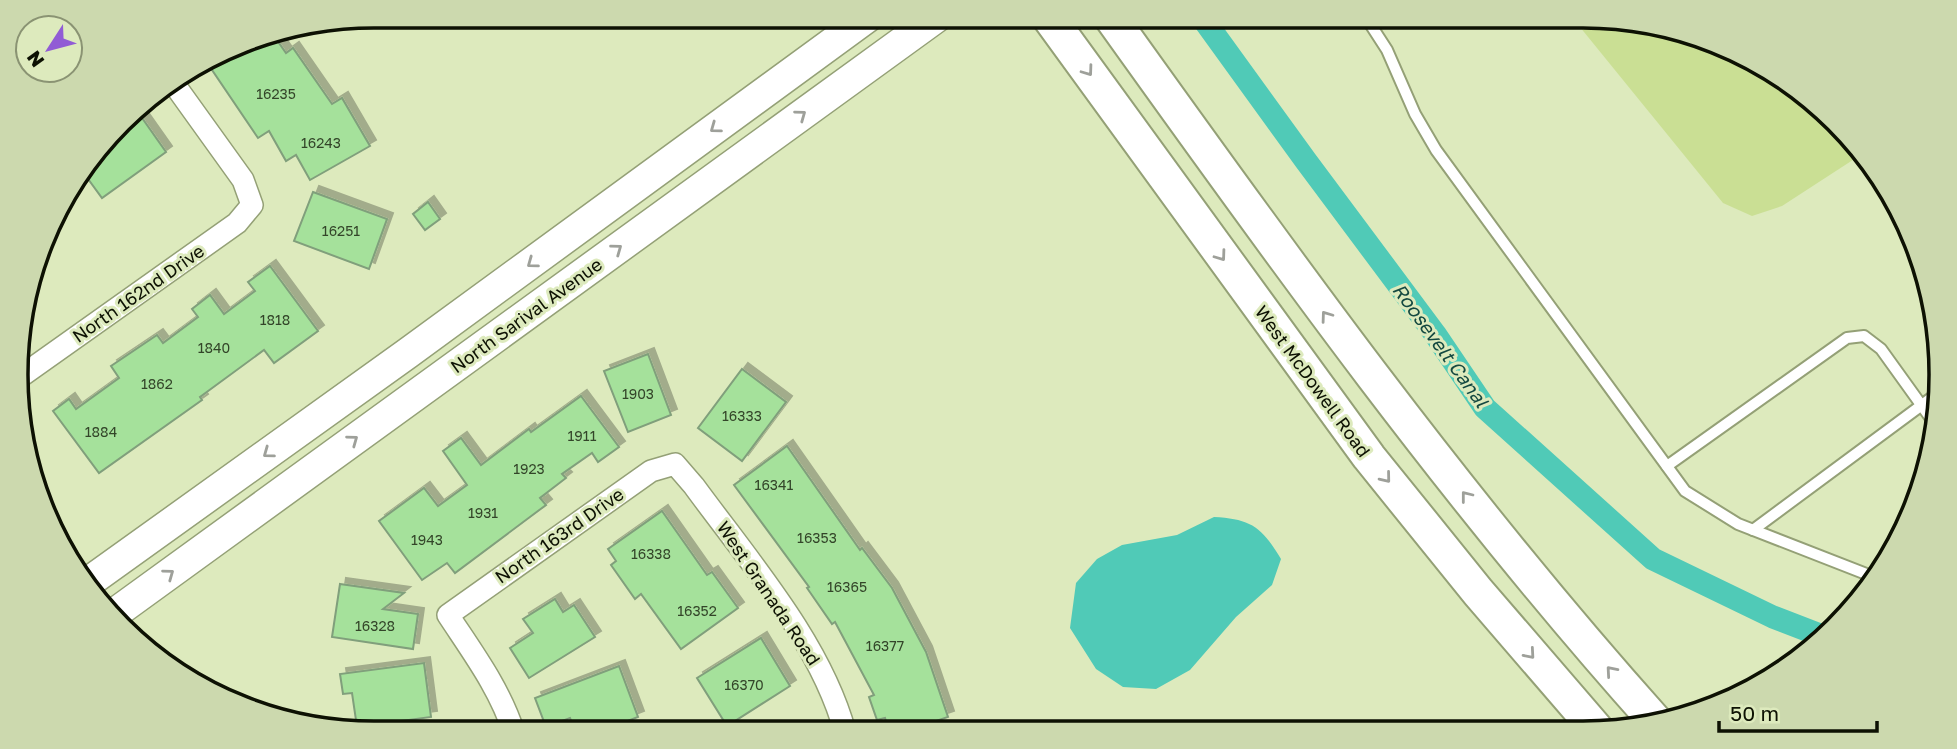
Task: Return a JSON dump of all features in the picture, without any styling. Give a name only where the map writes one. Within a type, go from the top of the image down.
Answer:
[{"type":"main road","points":[[94,578],[853,28]]},
{"type":"main road","name":"North Sarival Avenue","points":[[120,610],[921,28]]},
{"type":"main road","name":"West McDowell Road","points":[[1057,28],[1369,457],[1487,602],[1589,721]]},
{"type":"main road","points":[[1119,28],[1358,359],[1522,567],[1649,714]]},
{"type":"street","name":"North 162nd Drive","points":[[28,370],[237,223],[253,205],[243,180],[178,89]]},
{"type":"street","name":"North 163rd Drive","points":[[510,721],[492,682],[448,615],[651,471],[675,464]]},
{"type":"street","name":"West Granada Road","points":[[675,464],[694,486],[799,631],[831,690],[841,721]]},
{"type":"lane","points":[[1373,28],[1387,50],[1415,114],[1436,149],[1685,491],[1738,524],[1865,574]]},
{"type":"lane","points":[[1667,467],[1847,338],[1864,336],[1881,349],[1927,412]]},
{"type":"lane","points":[[1753,530],[1928,401]]},
{"type":"green space","points":[[1581,28],[1628,31],[1672,40],[1694,46],[1736,64],[1775,86],[1811,114],[1828,129],[1854,160],[1782,206],[1752,216],[1723,203]]},
{"type":"water","points":[[1214,517],[1246,523],[1268,539],[1281,559],[1272,585],[1236,617],[1190,670],[1156,689],[1123,687],[1096,669],[1070,628],[1076,583],[1097,559],[1122,545],[1177,535]]},
{"type":"building","points":[[278,42],[286,53],[293,48],[332,104],[342,98],[370,146],[310,180],[296,155],[286,161],[269,131],[258,138],[211,69],[242,54]]},
{"type":"building","points":[[142,118],[166,152],[102,198],[88,179],[114,146]]},
{"type":"building","points":[[313,192],[387,219],[369,269],[294,241]]},
{"type":"building","points":[[428,202],[440,219],[425,230],[413,214]]},
{"type":"building","points":[[270,266],[318,331],[274,363],[264,350],[200,397],[202,400],[99,473],[53,411],[69,399],[76,409],[119,378],[111,366],[157,335],[163,343],[198,317],[192,309],[210,295],[224,314],[255,291],[248,282]]},
{"type":"building","points":[[648,354],[671,415],[628,432],[604,371]]},
{"type":"building","points":[[742,369],[786,402],[742,461],[698,428]]},
{"type":"building","points":[[581,396],[619,447],[598,462],[592,453],[562,474],[566,478],[540,498],[546,505],[455,573],[447,563],[422,580],[379,521],[424,488],[438,506],[467,485],[443,451],[461,438],[481,465],[529,429],[531,432]]},
{"type":"building","points":[[787,446],[860,550],[862,548],[892,588],[926,652],[948,717],[936,721],[886,721],[885,718],[877,720],[869,697],[874,695],[835,622],[832,624],[807,588],[809,587],[734,485]]},
{"type":"building","points":[[662,511],[707,575],[712,572],[738,608],[681,649],[641,594],[635,599],[611,565],[616,561],[608,549]]},
{"type":"building","points":[[340,584],[404,593],[383,609],[418,614],[413,649],[332,637]]},
{"type":"building","points":[[555,599],[563,612],[574,605],[595,637],[529,678],[510,648],[533,633],[523,619]]},
{"type":"building","points":[[761,638],[790,686],[735,721],[724,721],[697,678]]},
{"type":"building","points":[[424,663],[431,717],[401,721],[356,720],[352,693],[343,694],[340,674]]},
{"type":"building","points":[[619,666],[638,717],[628,721],[571,721],[570,718],[544,721],[535,698]]},
{"type":"waterway","name":"Roosevelt Canal","points":[[1210,28],[1435,334],[1485,408],[1653,559],[1773,617],[1814,633]]}]
